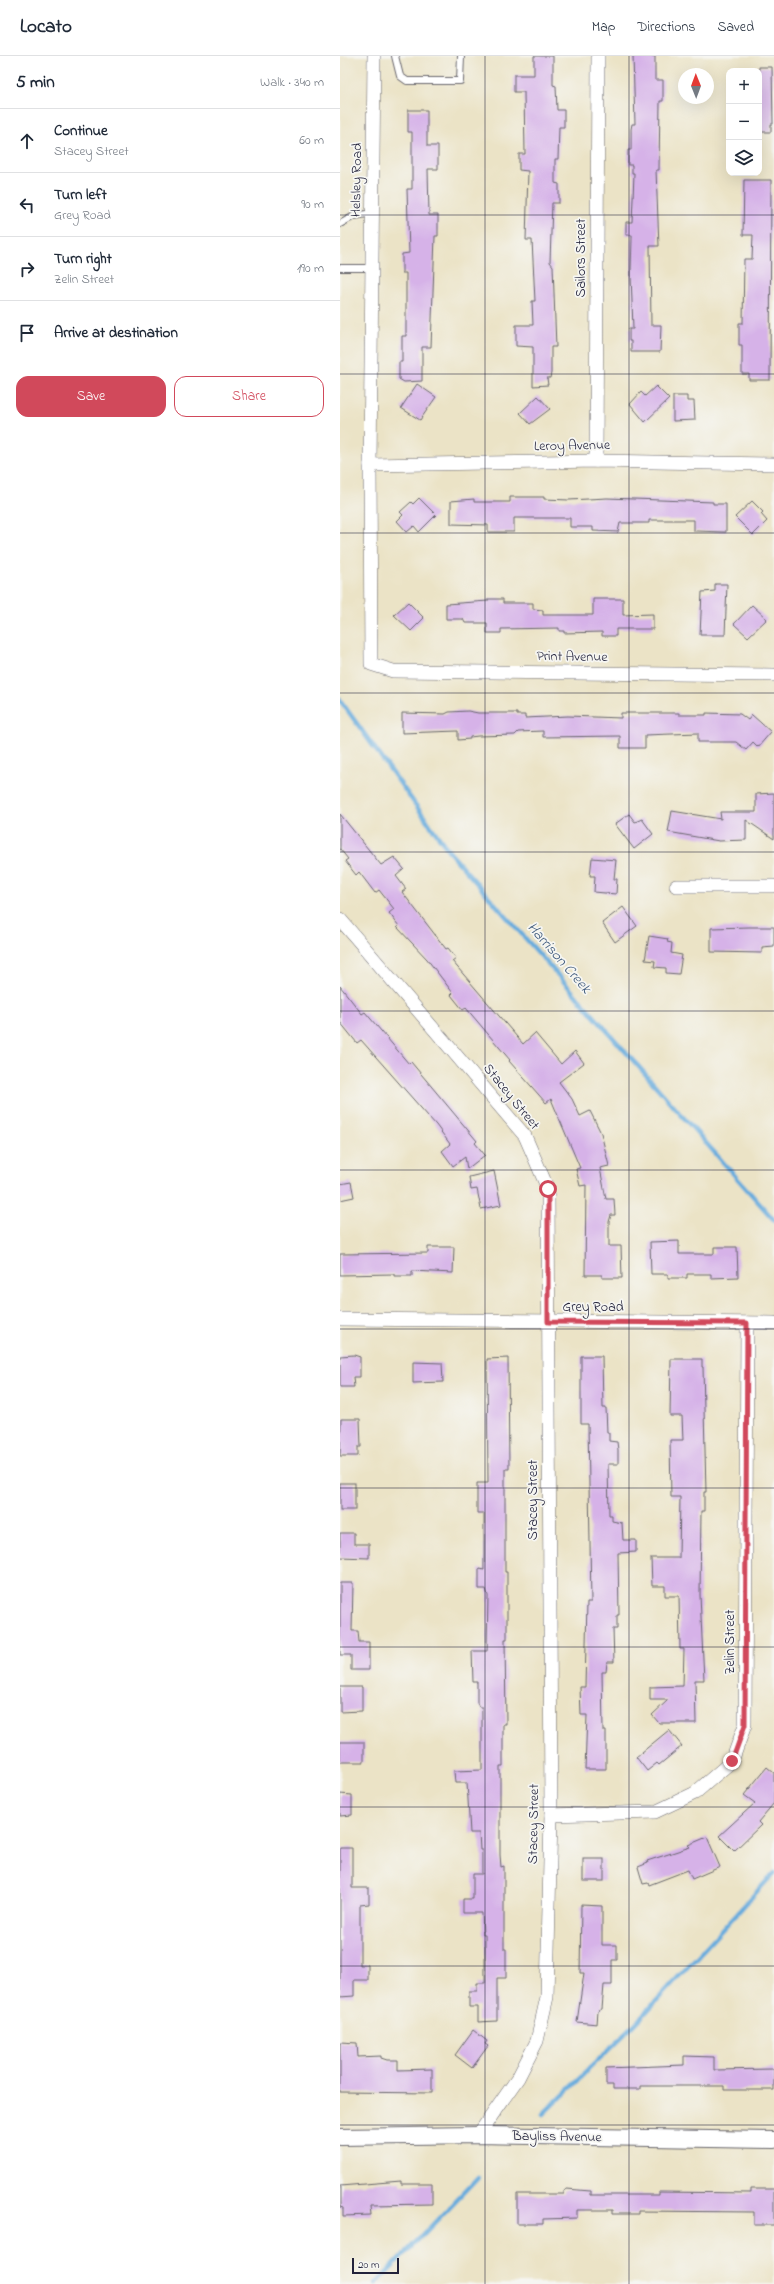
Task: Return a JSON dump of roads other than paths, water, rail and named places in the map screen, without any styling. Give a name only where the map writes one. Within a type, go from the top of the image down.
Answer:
[{"type":"street","name":"Helsley Road","points":[[371,664],[370,465],[374,56]]},
{"type":"street","name":"Sailors Street","points":[[596,461],[598,56]]},
{"type":"street","name":"Leroy Avenue","points":[[370,465],[596,461],[774,464]]},
{"type":"street","name":"Print Avenue","points":[[371,664],[393,671],[774,675]]},
{"type":"street","points":[[676,886],[774,886]]},
{"type":"street","name":"Stacey Street","points":[[340,919],[525,1136],[548,1189],[551,1815],[547,1997],[537,2041],[518,2078],[478,2135]]},
{"type":"street","name":"Grey Road","points":[[340,1319],[774,1323]]},
{"type":"street","name":"Zelin Street","points":[[551,1815],[655,1812],[695,1793],[732,1761],[745,1725],[747,1323]]},
{"type":"street","name":"Bayliss Avenue","points":[[340,2137],[478,2135],[774,2140]]},
{"type":"lane","points":[[395,56],[400,76],[407,82],[460,81],[461,56]]},
{"type":"lane","points":[[340,224],[354,216],[373,213]]},
{"type":"lane","points":[[340,268],[372,268]]},
{"type":"waterway","name":"Harrison Creek","points":[[340,700],[451,854],[774,1220]]},
{"type":"waterway","points":[[543,2114],[636,2023],[774,1873]]},
{"type":"waterway","points":[[376,2284],[478,2177]]}]
